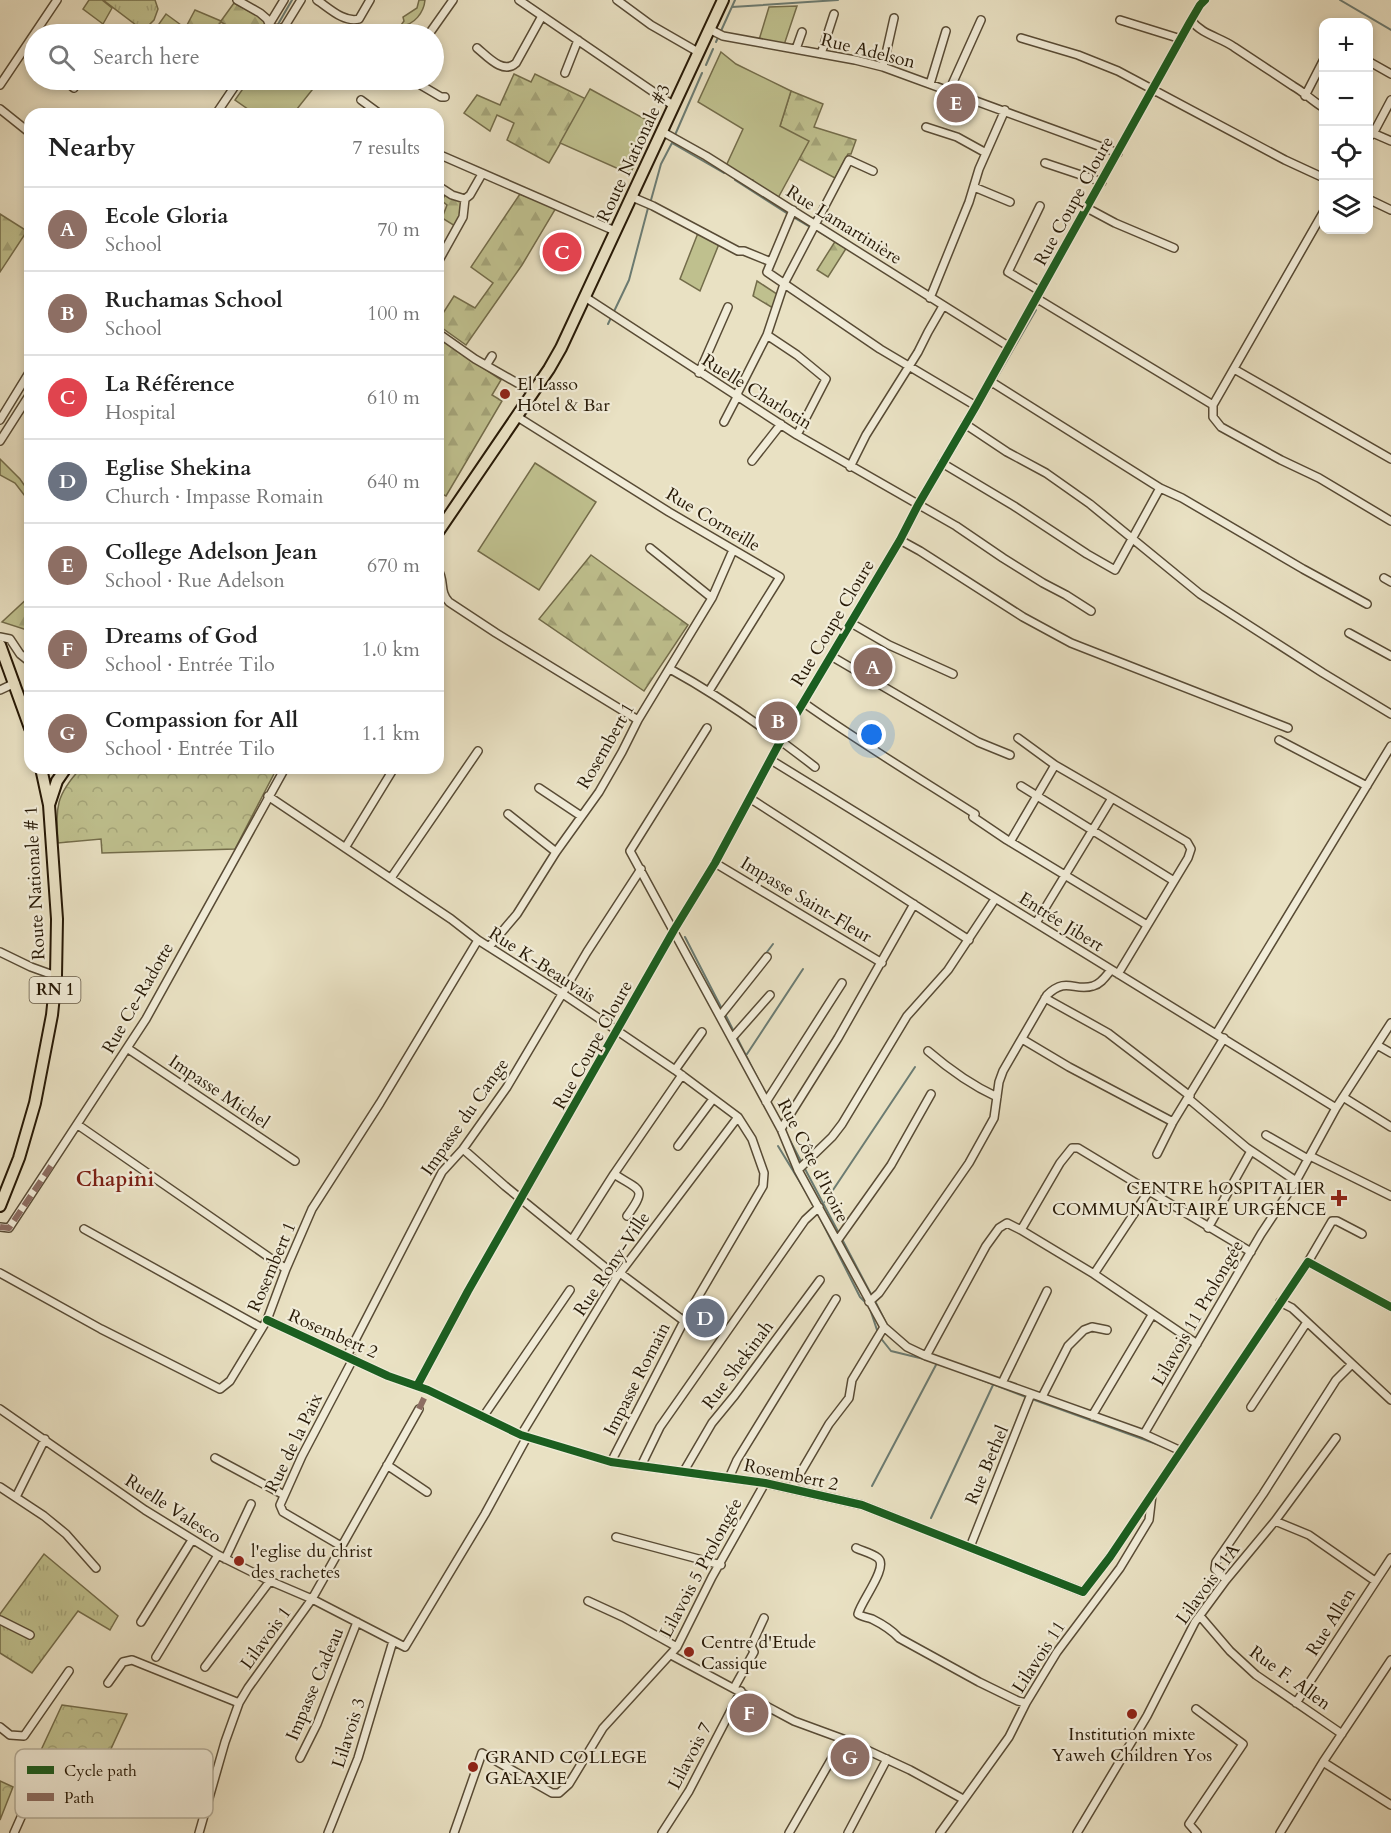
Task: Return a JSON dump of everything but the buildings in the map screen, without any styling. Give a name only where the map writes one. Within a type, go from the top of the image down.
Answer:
[{"type":"main road","name":"Route Nationale #3","points":[[444,523],[551,365],[632,197],[671,136],[674,106],[698,52],[712,31],[723,0]]},
{"type":"main road","points":[[0,645],[24,704]]},
{"type":"main road","name":"Route Nationale # 1","points":[[0,1206],[19,1158],[35,1103],[52,1015],[56,976],[57,920],[49,806],[42,774]]},
{"type":"main road","points":[[49,806],[57,781],[62,774]]},
{"type":"street","points":[[41,24],[57,0]]},
{"type":"street","points":[[237,0],[260,13],[267,24]]},
{"type":"street","points":[[271,24],[284,0]]},
{"type":"street","points":[[286,24],[301,0]]},
{"type":"street","points":[[317,0],[352,20],[359,19],[370,0]]},
{"type":"street","points":[[436,24],[453,0]]},
{"type":"street","points":[[519,0],[674,106]]},
{"type":"street","points":[[617,0],[651,25],[698,52]]},
{"type":"street","name":"Rue Coupe Cloure","points":[[417,1386],[468,1291],[618,1032],[674,930],[715,863],[781,740],[900,540],[1102,183],[1191,20],[1205,0]]},
{"type":"street","points":[[821,54],[834,15]]},
{"type":"street","points":[[477,48],[498,64],[510,68],[516,63],[542,16]]},
{"type":"street","points":[[883,67],[894,18]]},
{"type":"street","points":[[949,91],[981,20]]},
{"type":"street","points":[[1120,20],[1181,39]]},
{"type":"street","points":[[1191,20],[1196,27],[1232,45],[1265,67],[1270,73],[1295,86],[1319,105]]},
{"type":"street","name":"Rue Adelson","points":[[712,31],[723,36],[883,67],[1118,153]]},
{"type":"street","points":[[930,84],[946,31]]},
{"type":"street","points":[[796,50],[802,32]]},
{"type":"street","points":[[1021,38],[1078,55],[1108,67],[1319,176]]},
{"type":"street","points":[[565,73],[578,40]]},
{"type":"street","points":[[0,85],[24,49]]},
{"type":"street","points":[[1373,64],[1391,74]]},
{"type":"street","points":[[1305,96],[1319,66]]},
{"type":"street","points":[[220,108],[232,90]]},
{"type":"street","points":[[429,90],[445,97]]},
{"type":"street","points":[[361,100],[372,108]]},
{"type":"street","points":[[1373,128],[1391,100]]},
{"type":"street","points":[[0,110],[24,128]]},
{"type":"street","points":[[930,298],[1005,110]]},
{"type":"street","points":[[926,127],[957,137],[986,153]]},
{"type":"street","points":[[1373,132],[1391,141]]},
{"type":"street","name":"Rue Lamartinière","points":[[671,136],[791,213],[816,225],[1008,346]]},
{"type":"street","points":[[444,157],[615,231]]},
{"type":"street","points":[[724,422],[767,335],[784,284],[849,160],[873,171]]},
{"type":"street","points":[[1045,163],[1102,183]]},
{"type":"street","points":[[444,251],[463,217],[465,199],[470,195],[482,174]]},
{"type":"street","points":[[974,188],[1010,202]]},
{"type":"street","points":[[444,190],[465,199]]},
{"type":"street","points":[[632,197],[738,251],[744,251],[771,262]]},
{"type":"street","points":[[1373,201],[1391,210]]},
{"type":"street","points":[[1040,206],[1008,272],[1038,294],[1213,405]]},
{"type":"street","points":[[1087,208],[1115,223],[1174,248]]},
{"type":"street","points":[[791,213],[767,272],[908,366],[976,406]]},
{"type":"street","points":[[1319,218],[1213,405],[1213,417],[1221,427],[1281,460],[1319,477],[1391,521]]},
{"type":"street","name":"Ruelle Charlotin","points":[[585,297],[797,435],[956,526],[1003,558],[1090,611]]},
{"type":"street","points":[[850,467],[866,435],[918,352],[943,306]]},
{"type":"street","points":[[699,373],[728,307]]},
{"type":"street","points":[[767,335],[826,379],[797,435]]},
{"type":"street","points":[[444,337],[475,359],[533,392]]},
{"type":"street","points":[[487,364],[492,356]]},
{"type":"street","points":[[1234,369],[1391,459]]},
{"type":"street","points":[[0,420],[24,381]]},
{"type":"street","points":[[990,381],[1160,488],[1182,498],[1367,604]]},
{"type":"street","points":[[0,441],[24,403]]},
{"type":"street","name":"Rue Corneille","points":[[516,417],[780,577],[709,692]]},
{"type":"street","points":[[752,461],[781,424]]},
{"type":"street","points":[[965,424],[1007,452],[1046,473],[1090,504],[1200,594],[1391,714]]},
{"type":"street","points":[[942,464],[1014,506],[1115,570],[1131,537],[1160,488]]},
{"type":"street","points":[[900,540],[1023,617],[1071,643],[1288,728]]},
{"type":"street","points":[[651,548],[712,598]]},
{"type":"street","name":"Rosembert 1","points":[[489,947],[517,914],[556,852],[599,792],[638,720],[712,598],[733,550]]},
{"type":"street","points":[[444,596],[449,602],[496,633],[638,720]]},
{"type":"street","points":[[851,623],[889,645],[953,674]]},
{"type":"street","points":[[1349,633],[1391,656]]},
{"type":"street","points":[[0,637],[10,639],[24,657]]},
{"type":"street","points":[[831,656],[978,742],[1010,754]]},
{"type":"street","points":[[670,669],[781,740],[815,767]]},
{"type":"street","points":[[0,690],[15,683]]},
{"type":"street","points":[[804,703],[885,759],[916,775],[1010,842],[1147,925]]},
{"type":"street","name":"Rue Côte d'Ivoire","points":[[707,728],[630,851],[781,1129],[798,1170],[883,1329],[908,1347],[927,1356],[1144,1434],[1181,1451]]},
{"type":"street","points":[[869,1302],[879,1293],[969,1163],[994,1118],[1003,1071],[1045,998],[1054,988],[1064,985],[1091,987],[1114,972],[1147,925],[1188,858],[1190,846],[1187,842],[1055,765],[1018,738]]},
{"type":"street","points":[[1279,740],[1367,786]]},
{"type":"street","points":[[1216,1034],[1391,746]]},
{"type":"street","points":[[391,879],[478,751]]},
{"type":"street","name":"Entrée Jibert","points":[[771,760],[1336,1108]]},
{"type":"street","points":[[1010,842],[1055,765]]},
{"type":"street","name":"Rue Ce-Radotte","points":[[0,1227],[9,1228],[146,1019],[273,800],[283,774]]},
{"type":"street","points":[[345,848],[390,774]]},
{"type":"street","points":[[1021,786],[1174,881]]},
{"type":"street","points":[[539,788],[581,816]]},
{"type":"street","points":[[1036,923],[1112,798]]},
{"type":"street","points":[[751,799],[889,886],[969,940]]},
{"type":"street","name":"Rue K-Beauvais","points":[[273,800],[679,1073],[738,1118],[752,1139],[764,1173],[763,1186]]},
{"type":"street","points":[[508,814],[556,852]]},
{"type":"street","name":"Impasse Saint-Fleur","points":[[715,863],[882,963]]},
{"type":"street","name":"Impasse du Cange","points":[[350,1358],[442,1172],[463,1149],[507,1087],[587,952],[641,869]]},
{"type":"street","points":[[798,1170],[842,1125],[907,1016],[948,970],[995,899]]},
{"type":"street","points":[[781,1129],[826,1058],[914,904]]},
{"type":"street","name":"Rosembert 1","points":[[0,1273],[101,1329],[220,1389],[230,1380],[267,1320],[312,1209],[380,1103],[478,940]]},
{"type":"street","points":[[0,952],[56,976]]},
{"type":"street","points":[[720,1016],[767,957]]},
{"type":"street","points":[[766,1102],[842,983]]},
{"type":"street","points":[[732,1038],[770,994]]},
{"type":"street","points":[[1045,998],[1108,1033],[1190,1097],[1251,1151],[1296,1181]]},
{"type":"street","name":"Lilavois 11 Prolongée","points":[[1144,1434],[1251,1252],[1296,1181],[1336,1108],[1391,1023]]},
{"type":"street","points":[[572,1240],[679,1073],[702,1032]]},
{"type":"street","points":[[1157,1154],[1173,1122],[1224,1038]]},
{"type":"street","points":[[1022,1039],[1069,1067],[1173,1122]]},
{"type":"street","points":[[1377,1045],[1391,1053]]},
{"type":"street","name":"Impasse Michel","points":[[127,1048],[295,1161]]},
{"type":"street","points":[[928,1051],[972,1085],[997,1097]]},
{"type":"street","points":[[837,1241],[891,1165],[932,1094]]},
{"type":"street","points":[[1343,1097],[1391,1127]]},
{"type":"street","points":[[678,1146],[713,1099]]},
{"type":"street","name":"Rue Rony-Ville","points":[[405,1647],[485,1515],[524,1436],[619,1275],[738,1118]]},
{"type":"street","points":[[78,1125],[286,1269]]},
{"type":"street","points":[[1266,1135],[1309,1158],[1391,1196]]},
{"type":"street","points":[[1021,1230],[1060,1163],[1072,1148],[1078,1148],[1251,1252]]},
{"type":"street","points":[[463,1149],[572,1240],[684,1321]]},
{"type":"street","points":[[1208,1228],[1251,1151]]},
{"type":"street","points":[[614,1174],[636,1187],[640,1193],[640,1198],[627,1216]]},
{"type":"street","name":"Impasse Romain","points":[[611,1462],[684,1321],[763,1186]]},
{"type":"street","points":[[1094,1274],[1149,1191]]},
{"type":"street","points":[[641,1466],[660,1427],[703,1364],[806,1220],[819,1207]]},
{"type":"street","points":[[1083,1592],[1110,1557],[1308,1262],[1332,1221],[1337,1221],[1362,1234]]},
{"type":"street","points":[[927,1356],[986,1246],[999,1228],[1007,1223],[1094,1274],[1197,1344]]},
{"type":"street","name":"Rosembert 2","points":[[84,1229],[262,1328]]},
{"type":"street","points":[[1308,1262],[1391,1307]]},
{"type":"street","name":"Rue Shekinah","points":[[684,1471],[712,1423],[820,1280]]},
{"type":"street","points":[[483,1418],[570,1290]]},
{"type":"street","points":[[1002,1383],[1047,1291]]},
{"type":"street","points":[[729,1478],[737,1460],[836,1299]]},
{"type":"street","points":[[1280,1302],[1292,1308],[1391,1400]]},
{"type":"street","points":[[1092,1416],[1152,1315]]},
{"type":"street","name":"Rosembert 2","points":[[267,1320],[524,1436],[611,1462],[765,1483],[862,1504],[1083,1592],[1096,1600]]},
{"type":"street","points":[[1251,1407],[1307,1322]]},
{"type":"street","points":[[1041,1397],[1068,1346],[1084,1330],[1092,1327],[1107,1330]]},
{"type":"street","points":[[791,1489],[829,1424],[849,1398],[852,1380],[883,1329]]},
{"type":"street","name":"Rue de la Paix","points":[[341,1546],[283,1512],[280,1505],[350,1358]]},
{"type":"street","points":[[1226,1580],[1216,1572],[1216,1562],[1263,1494],[1336,1380],[1352,1364]]},
{"type":"street","name":"Rue Bethel","points":[[970,1547],[1031,1394]]},
{"type":"street","name":"Ruelle Valesco","points":[[0,1409],[192,1540],[221,1557],[312,1599],[405,1647]]},
{"type":"street","name":"Lilavois 1","points":[[213,1784],[239,1703],[312,1599],[419,1409]]},
{"type":"street","name":"Lilavois 11A","points":[[1077,1833],[1147,1716],[1200,1616],[1226,1580],[1275,1521],[1336,1438]]},
{"type":"street","points":[[16,1497],[45,1439]]},
{"type":"street","points":[[215,1458],[284,1495]]},
{"type":"street","points":[[387,1465],[427,1492]]},
{"type":"street","name":"Lilavois 5 Prolongée","points":[[454,1833],[482,1753],[552,1793],[559,1793],[569,1784],[603,1728],[677,1647],[712,1577],[765,1483]]},
{"type":"street","points":[[0,1487],[44,1516],[66,1534],[96,1568]]},
{"type":"street","name":"Lilavois 11","points":[[940,1833],[1009,1737],[1026,1703],[1058,1652],[1120,1568],[1149,1520],[1152,1494]]},
{"type":"street","points":[[156,1657],[221,1557],[251,1504]]},
{"type":"street","points":[[1275,1521],[1309,1535],[1375,1581]]},
{"type":"street","points":[[616,1537],[720,1565]]},
{"type":"street","points":[[141,1622],[192,1540]]},
{"type":"street","points":[[856,1548],[879,1558],[881,1563],[880,1571],[859,1607],[858,1614],[878,1623],[933,1658],[1026,1703]]},
{"type":"street","name":"Rue Allen","points":[[1296,1702],[1391,1558]]},
{"type":"street","points":[[205,1667],[270,1581]]},
{"type":"street","points":[[588,1601],[623,1617],[677,1647]]},
{"type":"street","name":"Rue F. Allen","points":[[1200,1616],[1247,1667],[1342,1734]]},
{"type":"street","name":"Lilavois 7","points":[[663,1833],[689,1791],[737,1690],[754,1652],[752,1646],[764,1618]]},
{"type":"street","points":[[0,1620],[30,1635]]},
{"type":"street","name":"Impasse Cadeau","points":[[300,1758],[317,1724],[357,1622]]},
{"type":"street","name":"Lilavois 3","points":[[328,1833],[358,1758],[393,1641]]},
{"type":"street","points":[[670,1655],[794,1721],[843,1739],[887,1759],[963,1799]]},
{"type":"street","points":[[108,1683],[120,1664],[132,1660],[239,1703]]},
{"type":"street","points":[[1280,1833],[1323,1762],[1391,1660]]},
{"type":"street","points":[[0,1727],[10,1735],[24,1736],[69,1671]]},
{"type":"street","points":[[1196,1709],[1243,1744],[1189,1824],[1197,1833]]},
{"type":"street","points":[[789,1833],[843,1739]]},
{"type":"street","points":[[848,1833],[887,1759]]},
{"type":"street","points":[[1323,1762],[1391,1805]]},
{"type":"street","points":[[14,1833],[21,1818]]},
{"type":"street","name":"Lilavois 1","points":[[199,1833],[203,1818]]},
{"type":"green space","points":[[89,0],[102,0],[112,8],[103,24],[83,9]]},
{"type":"green space","points":[[103,0],[155,0],[158,9],[154,20],[150,24],[135,24]]},
{"type":"green space","points":[[419,0],[425,0],[414,21],[402,24],[403,17],[417,8]]},
{"type":"green space","points":[[234,3],[260,17],[267,24],[224,24],[221,22],[219,24],[188,24],[195,10],[221,21]]},
{"type":"green space","points":[[797,6],[784,45],[759,40],[769,7]]},
{"type":"green space","points":[[166,14],[180,24],[159,24]]},
{"type":"green space","points":[[721,52],[736,64],[791,91],[780,126],[809,141],[778,198],[753,180],[726,166],[743,129],[698,102]]},
{"type":"green space","points":[[514,74],[531,82],[535,74],[586,99],[549,163],[507,140],[514,123],[497,115],[490,131],[464,113],[477,95],[500,105]]},
{"type":"green space","points":[[590,89],[654,124],[630,174],[560,143]]},
{"type":"green space","points":[[242,90],[312,90],[298,108],[246,108],[235,100]]},
{"type":"green space","points":[[791,91],[823,104],[814,127],[856,140],[851,154],[848,154],[835,178],[799,159],[780,126]]},
{"type":"green space","points":[[446,193],[462,201],[462,214],[455,226],[444,219],[447,205],[444,203]]},
{"type":"green space","points":[[520,194],[556,208],[522,265],[466,345],[444,329],[444,312],[454,296],[475,308],[493,283],[471,267]]},
{"type":"green space","points":[[0,214],[24,229],[24,236],[0,272]]},
{"type":"green space","points":[[698,233],[719,244],[700,291],[680,279]]},
{"type":"green space","points":[[836,240],[847,247],[828,277],[817,270]]},
{"type":"green space","points":[[757,281],[777,294],[773,308],[753,296]]},
{"type":"green space","points":[[444,342],[501,380],[492,395],[502,401],[446,496],[444,495]]},
{"type":"green space","points":[[0,459],[24,485],[24,495],[15,483],[0,475]]},
{"type":"green space","points":[[535,463],[596,502],[539,590],[478,551]]},
{"type":"green space","points":[[591,555],[688,625],[644,691],[539,619]]},
{"type":"green space","points":[[24,602],[24,629],[2,622]]},
{"type":"green space","points":[[76,774],[274,774],[235,849],[102,853],[101,839],[58,843],[59,802]]},
{"type":"green space","points":[[44,1554],[118,1616],[110,1630],[78,1611],[32,1673],[0,1653],[0,1614]]},
{"type":"green space","points":[[62,1705],[127,1714],[111,1749],[42,1749]]},
{"type":"green space","points":[[0,1781],[13,1787],[0,1820]]},
{"type":"waterway","points":[[278,24],[292,0]]},
{"type":"waterway","points":[[716,42],[735,0]]},
{"type":"waterway","points":[[732,7],[838,0]]},
{"type":"waterway","points":[[1340,0],[1391,30]]},
{"type":"waterway","points":[[706,65],[713,49]]},
{"type":"waterway","points":[[675,135],[702,73]]},
{"type":"waterway","points":[[651,200],[661,164],[673,141]]},
{"type":"waterway","points":[[672,143],[724,173]]},
{"type":"waterway","points":[[735,180],[788,214]]},
{"type":"waterway","points":[[608,324],[629,280],[648,208]]},
{"type":"waterway","points":[[793,217],[810,227]]},
{"type":"waterway","points":[[818,231],[847,249]]},
{"type":"waterway","points":[[970,424],[1036,310]]},
{"type":"waterway","points":[[952,455],[967,429]]},
{"type":"waterway","points":[[685,937],[722,1009]]},
{"type":"waterway","points":[[764,956],[773,944]]},
{"type":"waterway","points":[[747,1054],[803,969]]},
{"type":"waterway","points":[[725,1014],[767,1097]]},
{"type":"waterway","points":[[825,1202],[915,1067]]},
{"type":"waterway","points":[[785,1131],[872,1296]]},
{"type":"waterway","points":[[778,1146],[806,1192]]},
{"type":"waterway","points":[[816,1210],[860,1297],[869,1306],[879,1336],[891,1351],[928,1360]]},
{"type":"waterway","points":[[875,1301],[885,1321]]},
{"type":"waterway","points":[[872,1486],[937,1363]]},
{"type":"waterway","points":[[956,1370],[1026,1397]]},
{"type":"waterway","points":[[931,1518],[993,1385]]},
{"type":"waterway","points":[[1032,1399],[1162,1446]]},
{"type":"marked path","points":[[0,1227],[9,1228],[51,1166]]},
{"type":"marked path","points":[[419,1409],[428,1390]]},
{"type":"cycle path","points":[[417,1386],[468,1291],[674,930],[715,863],[781,740],[900,540],[1190,22],[1205,0]]},
{"type":"cycle path","points":[[267,1320],[388,1376],[428,1390],[521,1435],[611,1462],[765,1483],[862,1505],[1083,1592],[1110,1557],[1308,1262],[1391,1307]]},
{"type":"place","name":"College Adelson Jean","points":[[956,103]]},
{"type":"place","name":"La Référence","points":[[562,252]]},
{"type":"place","name":"El Lasso Hotel & Bar","points":[[505,394]]},
{"type":"place","name":"Ecole Gloria","points":[[873,667]]},
{"type":"place","name":"Ruchamas School","points":[[778,721]]},
{"type":"place","name":"CENTRE hOSPITALIER COMMUNAUTAIRE URGENCE","points":[[1339,1198]]},
{"type":"place","name":"Eglise Shekina","points":[[705,1318]]},
{"type":"place","name":"l'eglise du christ des rachetes","points":[[239,1561]]},
{"type":"place","name":"Centre d'Etude Cassique","points":[[689,1652]]},
{"type":"place","name":"Dreams of God","points":[[749,1713]]},
{"type":"place","name":"Institution mixte Yaweh Children Yos","points":[[1132,1714]]},
{"type":"place","name":"Compassion for All","points":[[850,1757]]},
{"type":"place","name":"GRAND COLLEGE GALAXIE","points":[[473,1767]]},
{"type":"district","name":"Chapini","points":[[115,1179]]}]
